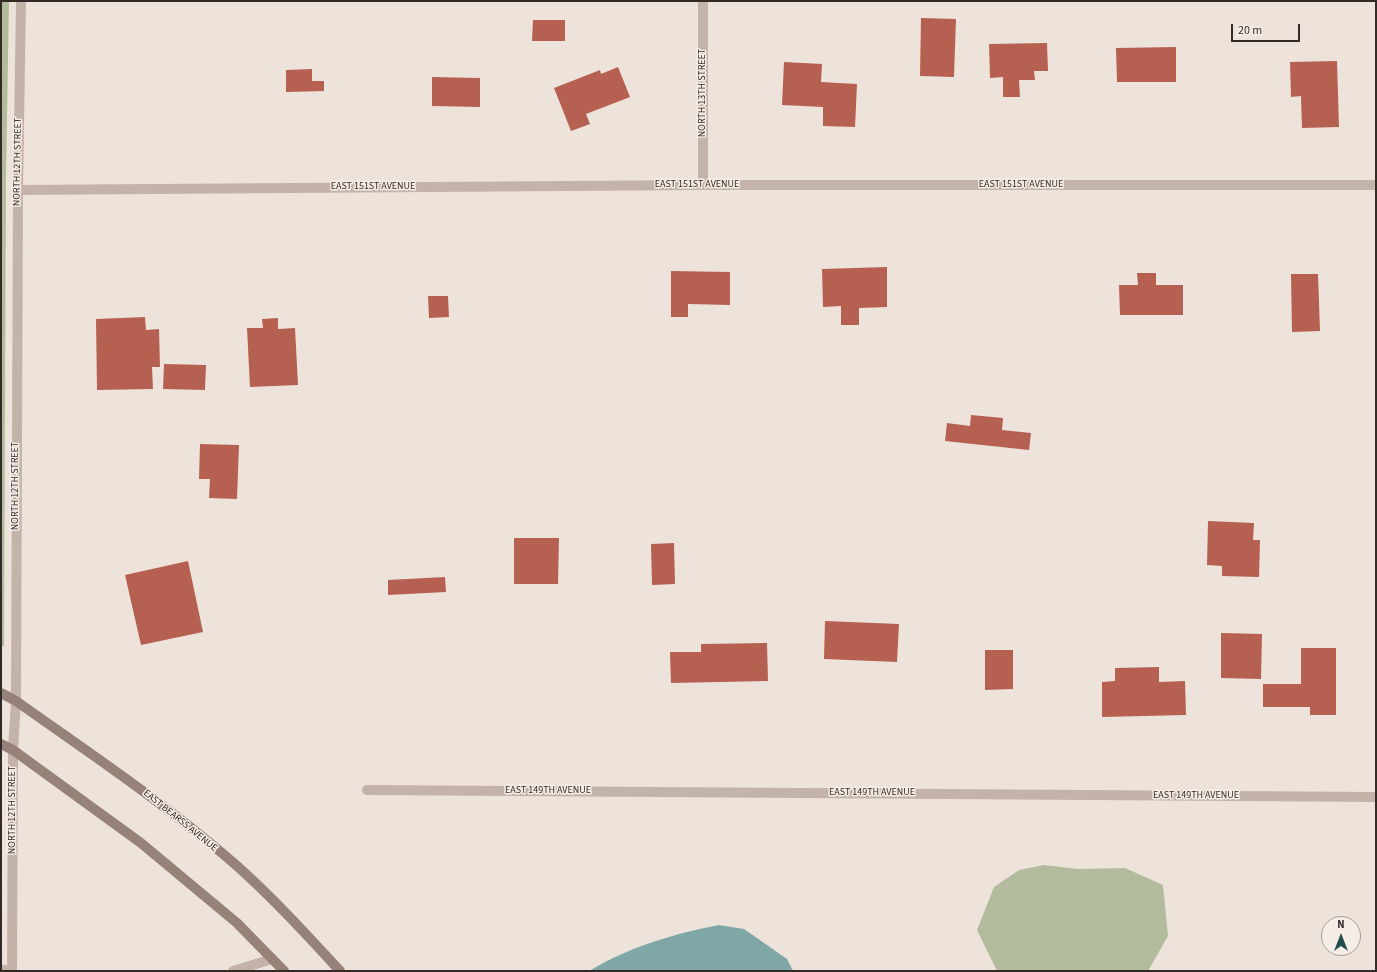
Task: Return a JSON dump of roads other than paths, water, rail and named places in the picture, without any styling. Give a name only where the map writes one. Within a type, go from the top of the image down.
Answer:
[{"type":"main road","name":"EAST BEARSS AVENUE","points":[[1,693],[16,701],[152,797],[237,866],[307,934],[340,971]]},
{"type":"main road","points":[[1,744],[13,750],[141,843],[237,923],[284,971]]},
{"type":"street","name":"NORTH 12TH STREET","points":[[12,971],[13,750],[16,701],[18,190],[21,1]]},
{"type":"street","name":"NORTH 13TH STREET","points":[[704,1],[704,185]]},
{"type":"street","name":"EAST 151ST AVENUE","points":[[18,190],[704,185],[1376,185]]},
{"type":"street","name":"EAST 149TH AVENUE","points":[[367,790],[1376,797]]},
{"type":"street","points":[[233,971],[272,959]]},
{"type":"street","points":[[1,970],[12,971]]},
{"type":"water","points":[[719,925],[744,929],[787,959],[793,971],[589,971],[620,955],[652,942]]}]
